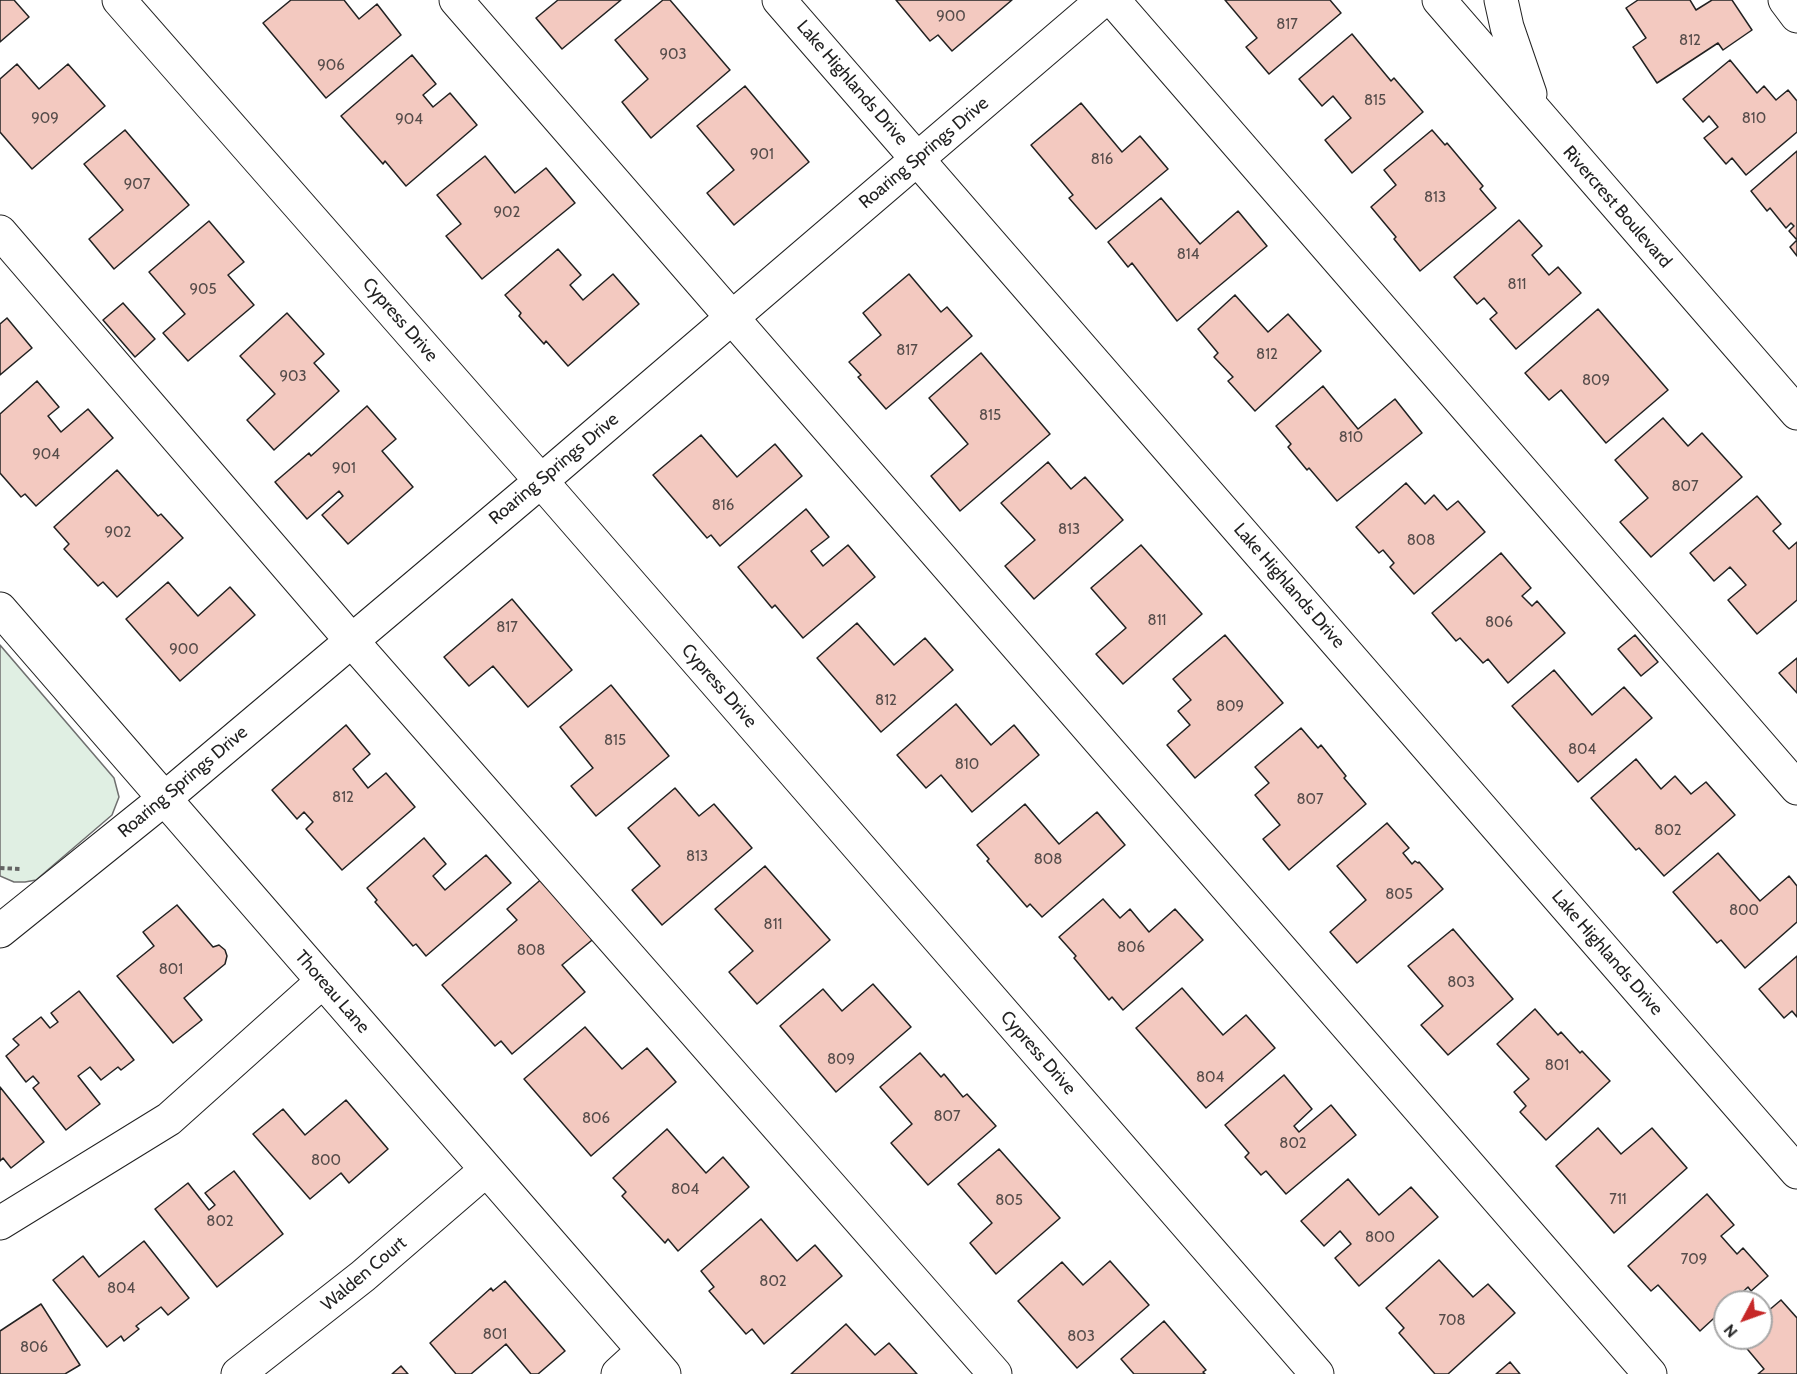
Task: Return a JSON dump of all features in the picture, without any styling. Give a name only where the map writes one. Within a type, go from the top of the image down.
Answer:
[{"type":"street","name":"Cypress Drive","points":[[119,0],[541,481],[1317,1374]]},
{"type":"street","points":[[456,0],[1650,1374]]},
{"type":"street","name":"Lake Highlands Drive","points":[[779,0],[1797,1172]]},
{"type":"street","name":"Roaring Springs Drive","points":[[2,926],[164,799],[541,481],[1103,0]]},
{"type":"street","points":[[1113,0],[1797,788]]},
{"type":"street","name":"Rivercrest Boulevard","points":[[1439,0],[1797,413]]},
{"type":"street","points":[[1501,0],[1521,73],[1540,118]]},
{"type":"street","points":[[1785,0],[1797,16]]},
{"type":"street","points":[[0,232],[351,640],[995,1374]]},
{"type":"street","name":"Thoreau Lane","points":[[0,609],[653,1362]]},
{"type":"street","points":[[0,1223],[169,1119],[323,981]]},
{"type":"street","name":"Walden Court","points":[[238,1374],[363,1276],[486,1170]]},
{"type":"street","points":[[618,1374],[653,1362]]},
{"type":"green space","points":[[0,645],[114,778],[119,797],[112,815],[36,880],[25,882],[14,882],[0,876]]},
{"type":"building","points":[[0,0],[14,0],[29,17],[0,42]]},
{"type":"building","points":[[291,0],[344,0],[359,19],[377,4],[401,35],[326,98],[263,23]]},
{"type":"building","points":[[558,0],[621,0],[562,49],[536,18]]},
{"type":"building","points":[[663,0],[670,0],[730,70],[651,138],[622,102],[648,79],[615,40]]},
{"type":"building","points":[[896,0],[1012,0],[952,51],[938,35],[930,41]]},
{"type":"building","points":[[1225,0],[1330,0],[1341,13],[1269,74],[1246,47],[1257,38]]},
{"type":"building","points":[[1638,0],[1690,0],[1696,10],[1712,0],[1732,0],[1752,30],[1723,50],[1718,43],[1657,83],[1633,47],[1646,38],[1626,8]]},
{"type":"building","points":[[1352,34],[1391,81],[1394,78],[1423,112],[1352,173],[1325,140],[1351,118],[1333,96],[1322,106],[1299,79]]},
{"type":"building","points":[[412,55],[436,84],[423,95],[433,107],[450,93],[477,125],[406,186],[385,161],[383,164],[341,116]]},
{"type":"building","points":[[1730,60],[1757,93],[1764,86],[1776,100],[1788,90],[1797,101],[1797,132],[1746,175],[1732,158],[1726,164],[1704,138],[1718,127],[1709,116],[1703,122],[1683,99]]},
{"type":"building","points":[[17,64],[39,89],[68,64],[105,106],[32,169],[0,132],[0,79]]},
{"type":"building","points":[[745,86],[809,162],[734,225],[707,193],[734,170],[697,126]]},
{"type":"building","points":[[1081,103],[1122,152],[1140,136],[1168,169],[1096,229],[1069,198],[1073,195],[1031,145]]},
{"type":"building","points":[[125,130],[189,205],[114,269],[89,239],[123,210],[84,164]]},
{"type":"building","points":[[1432,130],[1445,145],[1447,143],[1483,186],[1480,189],[1496,208],[1420,271],[1371,207],[1396,185],[1384,170]]},
{"type":"building","points":[[1797,151],[1797,240],[1789,231],[1794,226],[1791,223],[1786,228],[1770,208],[1767,211],[1751,191]]},
{"type":"building","points":[[485,156],[515,193],[546,168],[575,203],[482,279],[446,236],[461,224],[437,195]]},
{"type":"building","points":[[1161,198],[1200,244],[1238,211],[1267,246],[1177,321],[1132,263],[1128,267],[1108,242]]},
{"type":"building","points":[[1519,220],[1542,246],[1532,255],[1549,275],[1558,267],[1581,293],[1516,349],[1490,319],[1497,313],[1484,298],[1477,304],[1454,277]]},
{"type":"building","points":[[209,221],[244,262],[228,275],[254,305],[188,361],[163,333],[185,314],[149,272]]},
{"type":"building","points":[[1797,240],[1797,256],[1790,247]]},
{"type":"building","points":[[558,249],[581,275],[570,285],[583,300],[613,274],[639,304],[568,366],[519,316],[521,313],[505,295]]},
{"type":"building","points":[[909,274],[941,312],[947,307],[972,336],[886,409],[858,377],[861,375],[849,362],[881,335],[863,313]]},
{"type":"building","points":[[1235,295],[1268,332],[1288,314],[1321,351],[1255,411],[1228,381],[1233,377],[1214,357],[1218,353],[1198,329]]},
{"type":"building","points":[[123,303],[155,339],[135,357],[103,320]]},
{"type":"building","points":[[1598,309],[1668,390],[1606,443],[1561,390],[1549,400],[1525,373]]},
{"type":"building","points":[[287,313],[324,354],[314,363],[339,391],[274,450],[247,420],[275,394],[240,356]]},
{"type":"building","points":[[7,318],[32,348],[0,375],[0,324]]},
{"type":"building","points":[[981,353],[1050,434],[960,511],[931,476],[968,444],[929,398]]},
{"type":"building","points":[[37,381],[59,407],[48,416],[61,432],[88,409],[113,438],[36,506],[25,494],[21,497],[0,473],[0,414]]},
{"type":"building","points":[[1323,386],[1358,429],[1395,399],[1422,433],[1337,501],[1288,447],[1291,444],[1276,426]]},
{"type":"building","points":[[367,406],[396,439],[382,451],[413,487],[348,544],[322,515],[343,496],[339,491],[307,519],[275,482],[309,453],[311,456]]},
{"type":"building","points":[[1663,418],[1688,446],[1702,433],[1742,477],[1651,557],[1620,522],[1648,498],[1615,460]]},
{"type":"building","points":[[701,435],[737,477],[775,444],[802,476],[720,546],[711,535],[707,538],[653,475]]},
{"type":"building","points":[[1048,462],[1071,489],[1085,477],[1123,520],[1034,599],[1005,566],[1035,540],[1001,503]]},
{"type":"building","points":[[117,470],[158,516],[161,514],[183,538],[117,597],[103,582],[98,586],[64,549],[69,544],[54,527]]},
{"type":"building","points":[[1406,483],[1425,504],[1434,495],[1447,510],[1458,501],[1485,532],[1414,594],[1390,567],[1394,563],[1383,550],[1379,553],[1356,527]]},
{"type":"building","points":[[1757,496],[1781,524],[1773,531],[1789,549],[1797,542],[1797,600],[1757,634],[1728,600],[1746,585],[1730,567],[1714,581],[1690,553]]},
{"type":"building","points":[[806,509],[829,537],[811,551],[823,566],[848,545],[875,577],[803,638],[775,605],[772,608],[738,567]]},
{"type":"building","points":[[1141,545],[1202,614],[1123,684],[1096,654],[1126,628],[1091,588]]},
{"type":"building","points":[[1501,553],[1531,588],[1522,596],[1532,606],[1537,601],[1565,633],[1508,683],[1488,659],[1483,663],[1460,638],[1456,641],[1432,613]]},
{"type":"building","points":[[168,582],[198,616],[230,587],[255,615],[180,681],[126,619]]},
{"type":"building","points":[[512,599],[572,670],[528,707],[493,666],[469,686],[444,657]]},
{"type":"building","points":[[857,623],[894,665],[925,638],[953,670],[881,732],[817,658]]},
{"type":"building","points":[[1225,635],[1283,703],[1195,778],[1167,745],[1190,725],[1178,711],[1191,700],[1173,679]]},
{"type":"building","points":[[1635,635],[1658,662],[1641,676],[1618,649]]},
{"type":"building","points":[[1797,658],[1797,693],[1779,673]]},
{"type":"building","points":[[1554,670],[1592,715],[1624,687],[1652,718],[1578,782],[1512,706]]},
{"type":"building","points":[[611,685],[669,756],[596,816],[571,786],[593,768],[560,727]]},
{"type":"building","points":[[956,704],[991,745],[1014,725],[1039,755],[972,812],[941,775],[926,788],[897,755]]},
{"type":"building","points":[[346,725],[370,754],[353,769],[368,788],[386,773],[415,807],[342,870],[306,829],[313,822],[304,812],[297,819],[272,790]]},
{"type":"building","points":[[1301,728],[1318,748],[1321,745],[1366,804],[1289,870],[1263,839],[1280,825],[1255,795],[1269,783],[1255,767]]},
{"type":"building","points":[[1636,759],[1661,789],[1675,776],[1691,794],[1706,782],[1735,815],[1664,876],[1639,848],[1636,850],[1591,798]]},
{"type":"building","points":[[675,788],[699,816],[714,804],[752,848],[662,925],[632,890],[660,866],[628,828]]},
{"type":"building","points":[[1025,804],[1059,844],[1097,812],[1125,845],[1042,917],[1030,904],[1027,907],[987,861],[989,859],[977,845]]},
{"type":"building","points":[[1387,823],[1409,848],[1403,853],[1412,864],[1415,861],[1419,862],[1443,889],[1357,963],[1330,932],[1366,900],[1337,866]]},
{"type":"building","points":[[424,838],[446,864],[433,876],[445,890],[486,855],[511,883],[426,956],[416,944],[413,946],[375,902],[377,900],[367,888]]},
{"type":"building","points":[[1718,853],[1760,901],[1789,876],[1797,886],[1797,922],[1745,968],[1721,940],[1717,943],[1673,892]]},
{"type":"building","points":[[765,866],[830,940],[757,1004],[729,972],[753,951],[715,909]]},
{"type":"building","points":[[545,876],[597,936],[562,965],[585,992],[512,1054],[501,1041],[495,1046],[442,985],[517,920],[507,909]]},
{"type":"building","points":[[1103,899],[1120,918],[1130,909],[1149,932],[1175,909],[1203,940],[1123,1010],[1112,997],[1109,1000],[1059,937]]},
{"type":"building","points":[[177,905],[213,947],[219,945],[225,950],[227,956],[225,964],[184,998],[202,1020],[173,1043],[117,976],[154,946],[143,932]]},
{"type":"building","points":[[1453,929],[1513,999],[1448,1055],[1421,1025],[1443,1006],[1408,966]]},
{"type":"building","points":[[1797,956],[1797,1017],[1792,1011],[1784,1018],[1759,989]]},
{"type":"building","points":[[873,984],[911,1027],[836,1092],[780,1026],[823,989],[842,1011]]},
{"type":"building","points":[[1182,988],[1223,1035],[1246,1015],[1275,1048],[1206,1108],[1136,1028]]},
{"type":"building","points":[[79,991],[134,1060],[121,1070],[118,1067],[101,1080],[90,1067],[78,1076],[100,1104],[66,1130],[33,1088],[39,1083],[33,1076],[26,1082],[6,1056],[19,1045],[13,1039],[41,1017],[50,1028],[58,1022],[51,1013]]},
{"type":"building","points":[[1535,1009],[1558,1035],[1561,1032],[1610,1081],[1546,1140],[1520,1112],[1526,1106],[1514,1092],[1529,1079],[1497,1044]]},
{"type":"building","points":[[585,1027],[622,1069],[647,1048],[676,1082],[591,1156],[524,1079]]},
{"type":"building","points":[[920,1053],[941,1077],[944,1074],[963,1097],[967,1094],[996,1126],[928,1185],[891,1143],[912,1124],[880,1087]]},
{"type":"building","points":[[1284,1075],[1312,1109],[1294,1126],[1299,1132],[1331,1105],[1356,1135],[1286,1194],[1266,1171],[1261,1175],[1245,1157],[1249,1153],[1225,1125]]},
{"type":"building","points":[[0,1087],[44,1142],[11,1168],[3,1158],[0,1161]]},
{"type":"building","points":[[346,1100],[388,1149],[349,1183],[341,1173],[310,1199],[253,1134],[283,1109],[305,1135]]},
{"type":"building","points":[[1598,1128],[1621,1154],[1652,1128],[1687,1168],[1614,1233],[1556,1166]]},
{"type":"building","points":[[667,1129],[706,1173],[723,1157],[749,1187],[678,1251],[668,1239],[665,1243],[622,1196],[626,1192],[613,1178]]},
{"type":"building","points":[[999,1149],[1060,1218],[996,1274],[970,1243],[992,1223],[958,1184]]},
{"type":"building","points":[[234,1171],[283,1234],[217,1287],[155,1209],[188,1183],[209,1210],[215,1205],[205,1193]]},
{"type":"building","points":[[1348,1179],[1379,1215],[1411,1187],[1438,1217],[1359,1286],[1335,1258],[1351,1244],[1340,1231],[1324,1246],[1301,1221]]},
{"type":"building","points":[[1707,1194],[1734,1225],[1721,1236],[1737,1254],[1743,1248],[1768,1276],[1752,1290],[1748,1287],[1745,1290],[1713,1290],[1713,1319],[1700,1331],[1658,1285],[1651,1291],[1628,1266]]},
{"type":"building","points":[[761,1219],[797,1261],[815,1245],[842,1276],[764,1344],[752,1329],[746,1334],[709,1291],[714,1287],[701,1271]]},
{"type":"building","points":[[144,1241],[189,1298],[168,1315],[161,1307],[136,1326],[139,1329],[124,1341],[121,1336],[107,1347],[53,1280],[83,1256],[99,1277]]},
{"type":"building","points":[[1439,1260],[1473,1297],[1488,1284],[1515,1313],[1448,1374],[1435,1374],[1399,1333],[1404,1328],[1386,1308]]},
{"type":"building","points":[[1110,1261],[1149,1305],[1077,1368],[1018,1301],[1062,1262],[1083,1285]]},
{"type":"building","points":[[505,1281],[565,1351],[538,1374],[531,1374],[506,1344],[471,1374],[456,1374],[430,1343],[491,1288],[493,1291]]},
{"type":"building","points":[[1781,1300],[1797,1318],[1797,1374],[1758,1374],[1764,1369],[1748,1350],[1773,1350],[1773,1307]]},
{"type":"building","points":[[41,1304],[80,1365],[65,1374],[0,1374],[0,1331]]},
{"type":"building","points":[[1164,1321],[1206,1370],[1203,1372],[1205,1374],[1134,1374],[1121,1359]]},
{"type":"building","points":[[846,1324],[875,1355],[889,1343],[917,1374],[791,1374]]},
{"type":"building","points":[[1510,1362],[1520,1374],[1496,1374]]},
{"type":"building","points":[[401,1366],[408,1374],[392,1374]]}]
